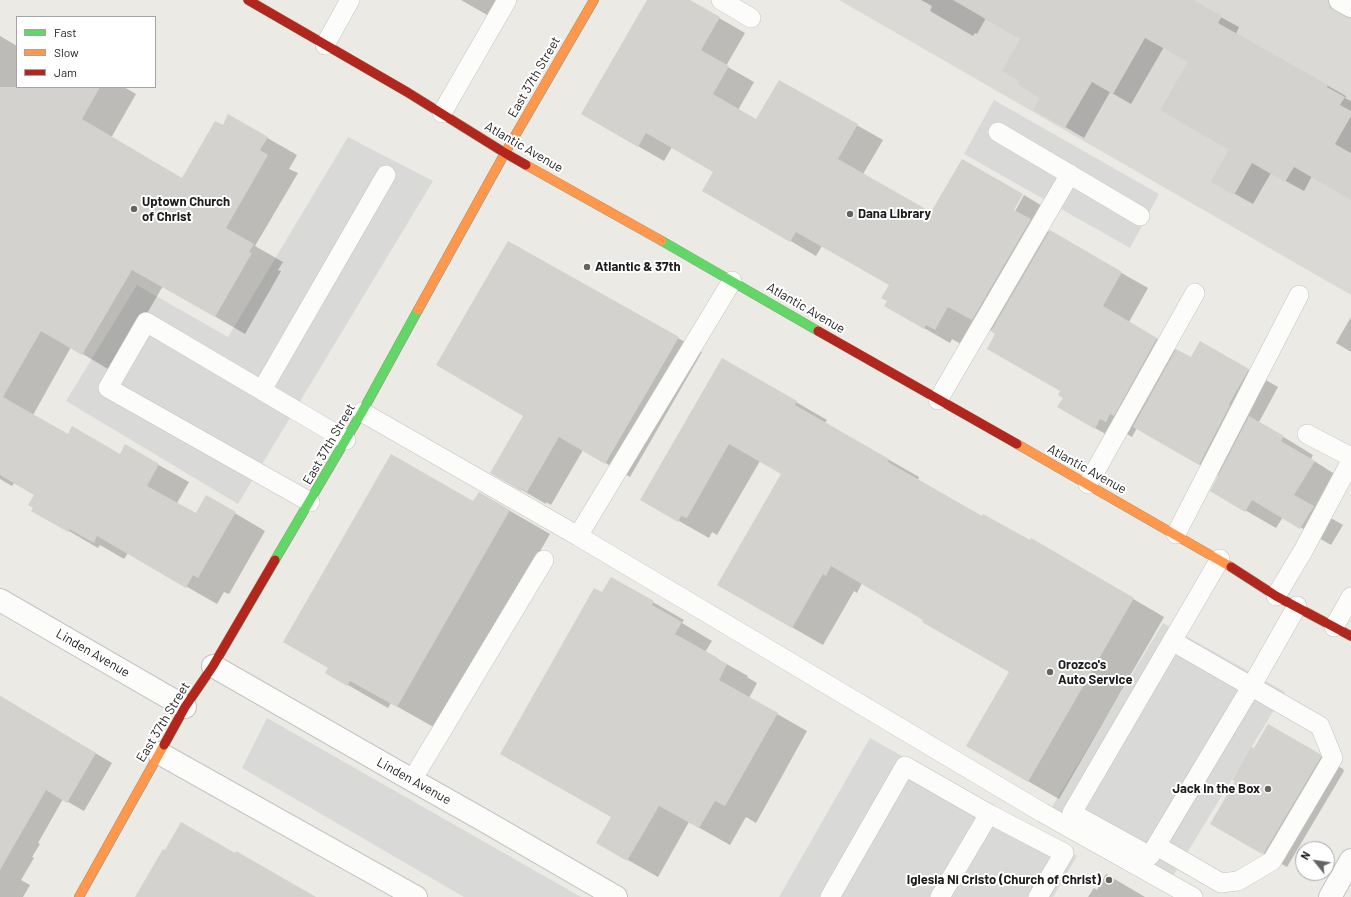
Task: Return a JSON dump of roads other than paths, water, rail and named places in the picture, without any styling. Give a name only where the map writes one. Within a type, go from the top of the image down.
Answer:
[{"type":"main road","name":"Atlantic Avenue","points":[[248,0],[442,113],[505,153],[613,212],[938,400],[1220,559],[1276,596],[1351,636]]},
{"type":"main road","name":"East 37th Street","points":[[79,897],[185,707],[213,666],[346,440],[505,153],[594,0]]},
{"type":"street","points":[[1340,0],[1351,6]]},
{"type":"street","name":"Linden Avenue","points":[[0,600],[185,707]]},
{"type":"street","name":"Linden Avenue","points":[[213,666],[616,897]]},
{"type":"street","points":[[159,753],[416,897]]},
{"type":"street","points":[[1330,897],[1351,860]]},
{"type":"lane","points":[[325,45],[350,0]]},
{"type":"lane","points":[[442,113],[507,0]]},
{"type":"lane","points":[[721,0],[751,18]]},
{"type":"lane","points":[[998,132],[1140,216]]},
{"type":"lane","points":[[938,400],[1070,174]]},
{"type":"lane","points":[[262,390],[386,175]]},
{"type":"lane","points":[[578,536],[732,281]]},
{"type":"lane","points":[[1088,484],[1195,293]]},
{"type":"lane","points":[[1176,534],[1299,295]]},
{"type":"lane","points":[[310,502],[108,388],[146,322],[346,440]]},
{"type":"lane","points":[[362,412],[578,536],[1036,809],[1193,897]]},
{"type":"lane","points":[[1307,434],[1351,457]]},
{"type":"lane","points":[[1276,596],[1303,551],[1351,461]]},
{"type":"lane","points":[[1220,559],[1072,813],[1150,856],[1251,687],[1297,606]]},
{"type":"lane","points":[[412,780],[544,560]]},
{"type":"lane","points":[[1334,626],[1351,597]]},
{"type":"lane","points":[[1157,846],[1221,883],[1238,881],[1272,861],[1333,758],[1320,726],[1172,641]]},
{"type":"lane","points":[[830,897],[905,766],[988,814],[1064,852],[1038,897]]},
{"type":"lane","points":[[940,897],[988,814]]},
{"type":"place","name":"Uptown Church of Christ","points":[[134,209]]},
{"type":"place","name":"Dana Library","points":[[850,214]]},
{"type":"place","name":"Atlantic & 37th","points":[[587,267]]},
{"type":"place","name":"Orozco's Auto Service","points":[[1050,672]]},
{"type":"place","name":"Jack in the Box","points":[[1268,789]]},
{"type":"place","name":"Iglesia Ni Cristo (Church of Christ)","points":[[1109,880]]}]
